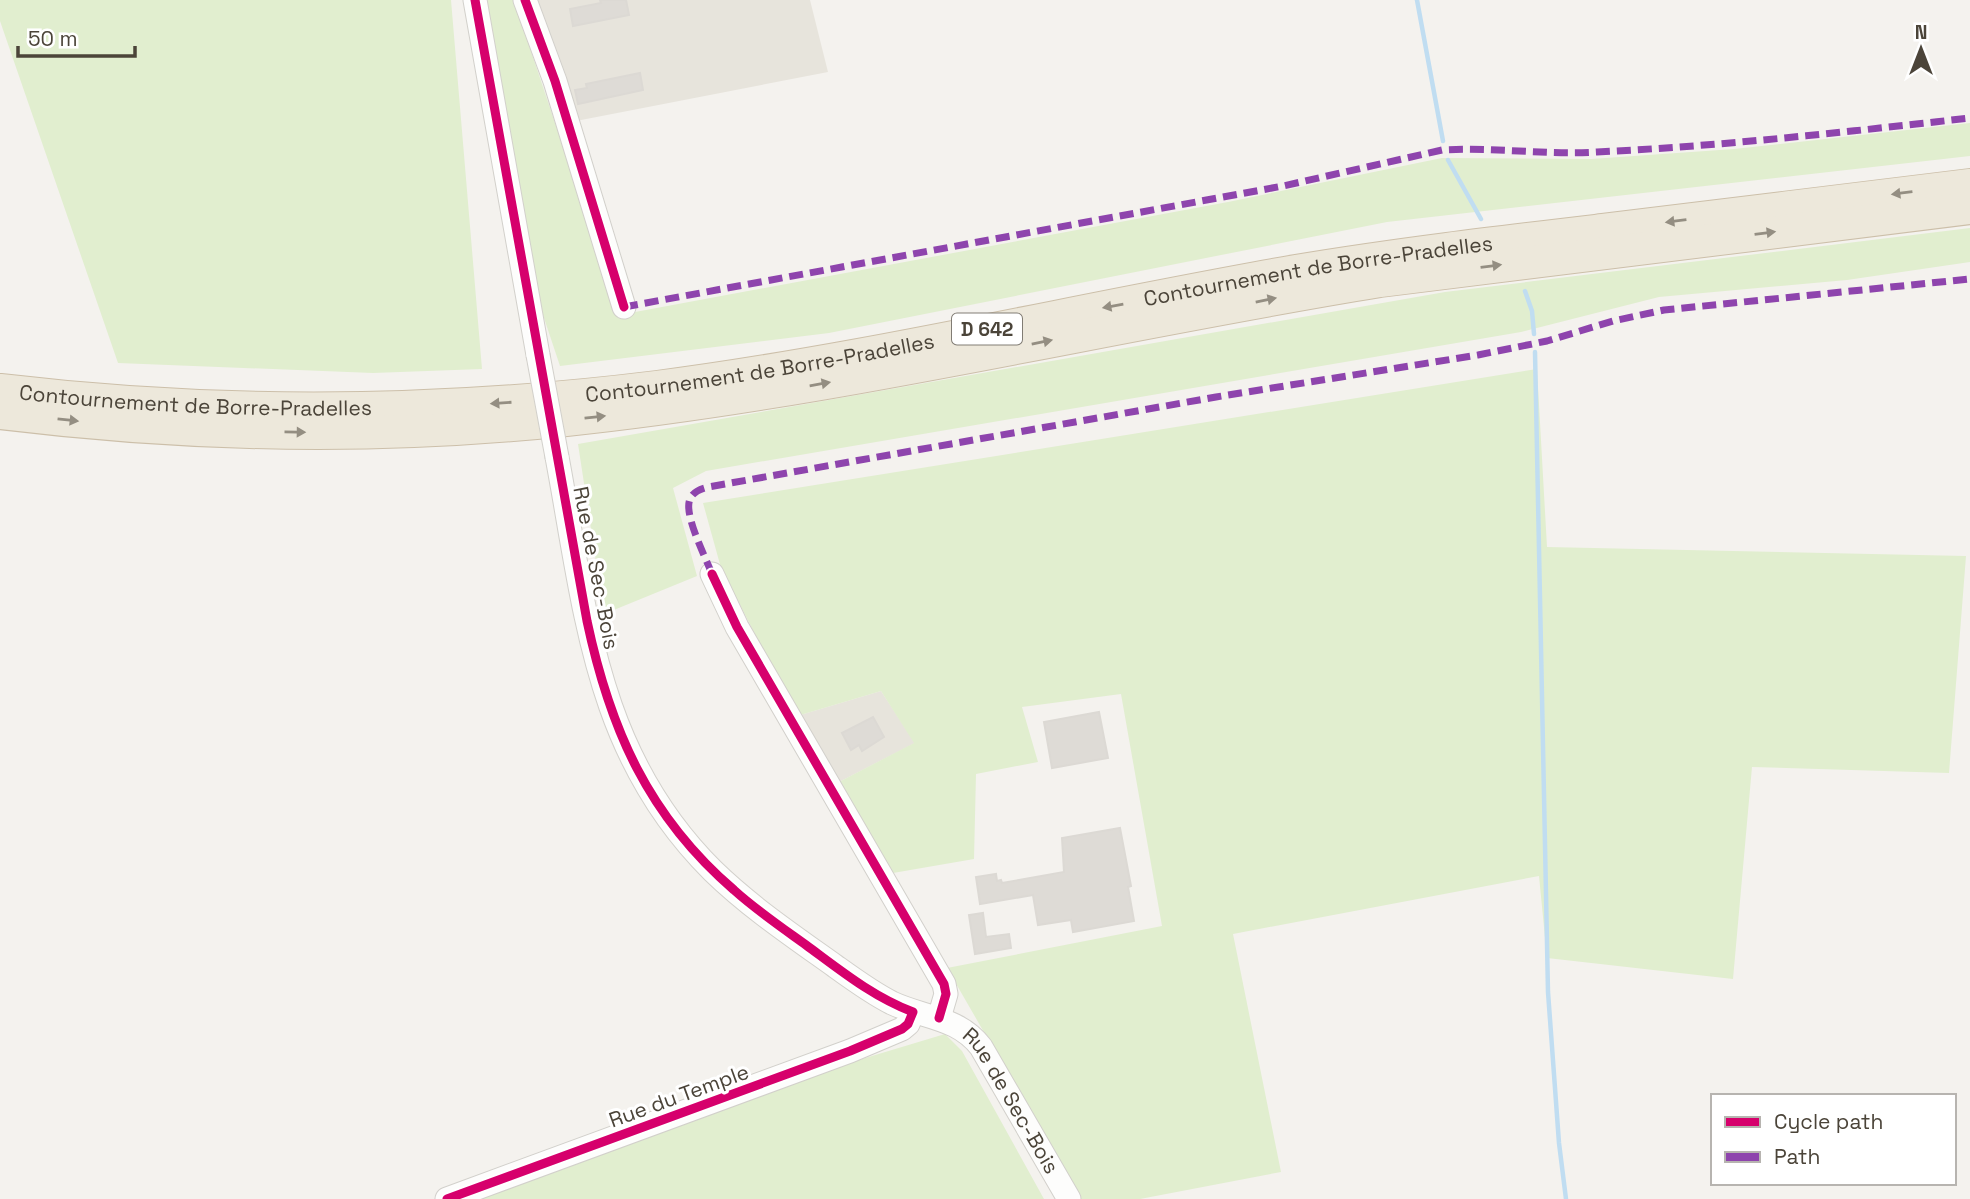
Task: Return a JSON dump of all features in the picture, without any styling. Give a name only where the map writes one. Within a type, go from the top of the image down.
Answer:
[{"type":"highway","name":"Contournement de Borre-Pradelles","points":[[0,390],[145,404],[298,410],[440,406],[571,397],[784,367],[1267,277],[1389,257],[1970,185]]},
{"type":"highway","name":"D 642","points":[[0,413],[136,426],[290,432],[443,429],[564,420],[655,410],[807,386],[1380,281],[1970,208]]},
{"type":"street","name":"Rue de Sec-Bois","points":[[475,0],[587,621],[602,683],[623,741],[648,789],[688,844],[745,900],[866,988],[913,1012],[959,1026],[981,1047],[1069,1199]]},
{"type":"street","points":[[525,0],[555,81],[624,307]]},
{"type":"street","name":"Rue de Sec-Bois","points":[[712,574],[743,638],[944,984],[946,994],[939,1018]]},
{"type":"street","name":"Rue du Temple","points":[[447,1199],[850,1051],[902,1029],[908,1024],[913,1012]]},
{"type":"shaded area","points":[[535,0],[810,0],[828,72],[576,121]]},
{"type":"shaded area","points":[[881,691],[915,743],[837,783],[797,716]]},
{"type":"green space","points":[[0,0],[451,0],[482,369],[373,373],[118,363],[0,21]]},
{"type":"green space","points":[[486,0],[514,0],[619,315],[1228,202],[1442,158],[1591,159],[1734,149],[1970,123],[1970,156],[1387,222],[829,333],[560,366],[542,312]]},
{"type":"green space","points":[[1970,228],[1970,262],[1847,280],[1659,297],[1521,332],[706,471],[673,488],[697,576],[604,614],[578,444],[1445,292]]},
{"type":"green space","points":[[1537,369],[1547,547],[1966,556],[1949,773],[1752,767],[1733,979],[1547,958],[1539,876],[1233,934],[1281,1172],[1140,1199],[1080,1199],[947,968],[1162,926],[1121,694],[1022,707],[1038,762],[976,774],[974,859],[893,873],[837,783],[914,743],[881,691],[797,716],[721,568],[703,503]]},
{"type":"green space","points":[[945,1034],[962,1051],[1044,1199],[475,1199],[862,1059]]},
{"type":"building","points":[[600,0],[626,0],[629,15],[573,26],[570,9],[601,3]]},
{"type":"building","points":[[640,73],[643,90],[578,104],[575,90],[587,88],[586,84]]},
{"type":"building","points":[[1099,712],[1108,758],[1052,768],[1044,722]]},
{"type":"building","points":[[873,717],[884,737],[862,751],[859,745],[851,750],[842,733]]},
{"type":"building","points":[[1120,828],[1131,886],[1128,887],[1134,921],[1073,932],[1071,920],[1038,925],[1033,895],[980,904],[976,877],[996,874],[997,881],[1001,880],[1002,883],[1064,872],[1062,838]]},
{"type":"building","points":[[983,913],[986,937],[1009,934],[1011,948],[975,954],[969,915]]},
{"type":"waterway","points":[[1417,0],[1443,141]]},
{"type":"waterway","points":[[1448,160],[1481,219]]},
{"type":"waterway","points":[[1525,291],[1532,311],[1534,334]]},
{"type":"waterway","points":[[1535,352],[1548,992],[1559,1143],[1566,1199]]},
{"type":"marked path","points":[[624,307],[1283,186],[1442,150],[1578,153],[1784,138],[1970,118]]},
{"type":"marked path","points":[[712,574],[692,525],[689,506],[693,494],[708,487],[1216,397],[1478,355],[1547,341],[1613,321],[1664,310],[1970,279]]},
{"type":"cycle path","points":[[447,1199],[850,1051],[902,1029],[908,1024],[913,1012],[884,999],[844,973],[751,904],[704,862],[656,801],[621,734],[596,661],[587,621],[475,0]]},
{"type":"cycle path","points":[[525,0],[555,81],[624,307]]},
{"type":"cycle path","points":[[712,574],[737,627],[944,984],[946,994],[939,1018]]}]
